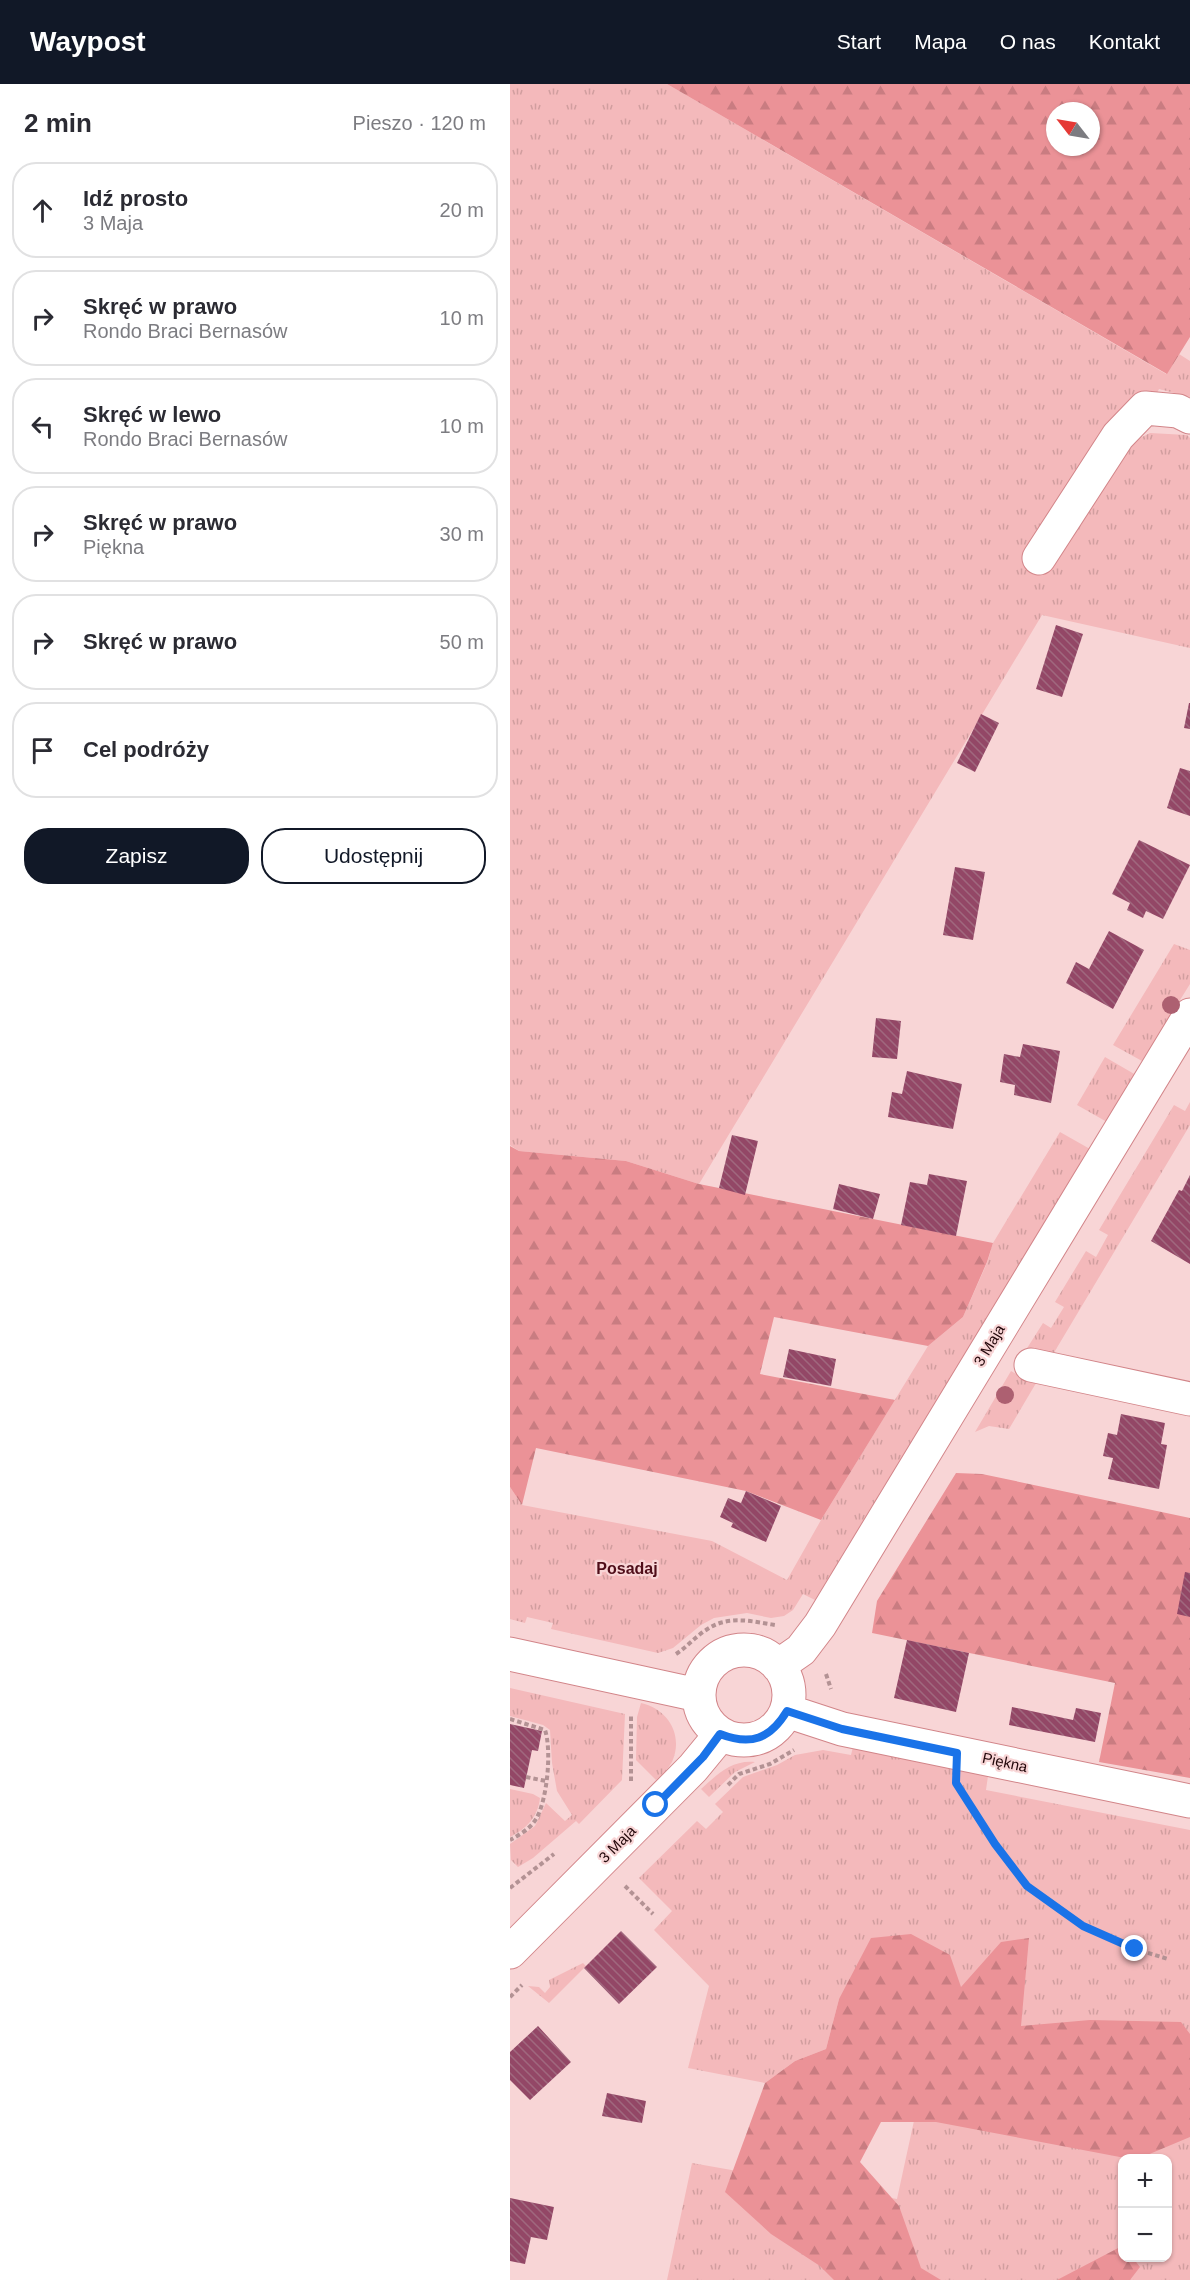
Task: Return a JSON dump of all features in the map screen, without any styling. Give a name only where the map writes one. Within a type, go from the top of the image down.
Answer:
[{"type":"street","points":[[1039,558],[1118,435],[1145,408],[1178,411],[1190,417]]},
{"type":"street","name":"3 Maja","points":[[778,1666],[801,1650],[820,1625],[1190,1016]]},
{"type":"street","points":[[1031,1365],[1190,1400]]},
{"type":"street","points":[[736,1651],[752,1651],[767,1656],[778,1666],[788,1687],[787,1711],[766,1735],[751,1740],[735,1740],[720,1734],[708,1724],[701,1710],[698,1695],[701,1680],[710,1666],[721,1656],[736,1651]]},
{"type":"street","points":[[510,1654],[698,1695]]},
{"type":"street","name":"Piękna","points":[[787,1711],[842,1729],[1190,1801]]},
{"type":"street","name":"3 Maja","points":[[510,1952],[693,1768],[720,1734]]},
{"type":"path","points":[[670,1657],[706,1629],[717,1624],[746,1620],[782,1624]]},
{"type":"path","points":[[825,1665],[826,1677],[831,1690]]},
{"type":"path","points":[[631,1708],[631,1781]]},
{"type":"path","points":[[510,1719],[545,1730],[548,1769],[543,1802],[536,1819],[525,1831],[510,1840]]},
{"type":"path","points":[[723,1790],[739,1774],[770,1764],[801,1748]]},
{"type":"path","points":[[957,1753],[956,1783],[995,1844],[1027,1886],[1083,1926],[1135,1949],[1168,1959]]},
{"type":"path","points":[[526,1777],[546,1781]]},
{"type":"path","points":[[617,1893],[625,1885],[653,1914]]},
{"type":"path","points":[[510,1997],[526,1981]]},
{"type":"green space","points":[[510,84],[667,84],[1166,374],[1179,354],[1190,361],[1190,397],[1159,389],[1132,442],[1150,433],[1187,435],[1190,438],[1190,648],[1042,615],[699,1184],[626,1161],[519,1151],[510,1145]]},
{"type":"green space","points":[[667,84],[1190,84],[1190,337],[1167,374]]},
{"type":"green space","points":[[1174,944],[1190,950],[1190,984],[1142,1061],[1113,1045]]},
{"type":"green space","points":[[1105,1057],[1136,1075],[1107,1122],[1077,1105]]},
{"type":"green space","points":[[1190,1102],[1190,1125],[1049,1361],[1024,1353],[1043,1323],[1051,1328],[1064,1307],[1055,1302],[1086,1251],[1096,1257],[1108,1235],[1099,1230],[1174,1105],[1185,1111]]},
{"type":"green space","points":[[1060,1132],[1090,1149],[815,1600],[803,1594],[793,1610],[784,1616],[771,1618],[747,1613],[714,1618],[701,1625],[673,1648],[658,1653],[551,1629],[553,1623],[527,1617],[525,1623],[510,1619],[510,1487],[522,1505],[712,1541],[787,1580],[821,1520],[928,1346],[963,1317],[987,1263],[993,1243]]},
{"type":"green space","points":[[510,1146],[519,1151],[626,1161],[699,1184],[993,1243],[963,1317],[928,1346],[774,1317],[760,1374],[895,1400],[821,1520],[746,1491],[536,1448],[522,1505],[510,1487]]},
{"type":"green space","points":[[1011,1371],[1020,1376],[1042,1373],[1009,1429],[989,1426],[975,1432]]},
{"type":"green space","points":[[956,1473],[982,1474],[1190,1518],[1190,1778],[1099,1762],[1115,1683],[872,1633],[877,1601]]},
{"type":"green space","points":[[510,1688],[625,1714],[622,1780],[579,1824],[576,1821],[533,1858],[518,1867],[511,1860],[510,1844],[535,1826],[546,1803],[565,1821],[572,1815],[557,1791],[550,1730],[543,1725],[510,1716]]},
{"type":"green space","points":[[641,1703],[651,1706],[666,1717],[675,1733],[675,1752],[672,1762],[656,1780],[636,1760],[637,1717]]},
{"type":"green space","points":[[853,1747],[988,1776],[986,1790],[1190,1830],[1190,2280],[667,2280],[692,2163],[897,2199],[950,1955],[839,1999],[826,2049],[795,2061],[765,2083],[688,2068],[709,1986],[654,1930],[672,1911],[639,1878],[697,1821],[706,1829],[723,1812],[715,1804],[743,1777],[777,1765],[795,1755],[823,1750],[851,1755]]},
{"type":"green space","points":[[755,1762],[735,1772],[709,1797],[701,1789],[719,1773],[732,1766]]},
{"type":"green space","points":[[510,1789],[533,1794],[540,1798],[534,1817],[510,1837]]},
{"type":"green space","points":[[911,1934],[950,1955],[961,1987],[1001,1942],[1029,1938],[1021,2026],[1090,2020],[1181,2022],[1190,2034],[1190,2137],[1150,2154],[1118,2154],[1118,2157],[936,2122],[881,2122],[860,2162],[899,2206],[921,2268],[941,2280],[834,2280],[820,2266],[771,2234],[725,2192],[765,2083],[795,2061],[826,2049],[839,1999],[871,1938]]},
{"type":"green space","points":[[583,1963],[586,1966],[549,2003],[528,1986],[539,1987],[545,1993],[550,1987],[549,1980]]},
{"type":"green space","points":[[1118,2248],[1118,2262],[1136,2262],[1140,2267],[1130,2280],[1057,2280]]},
{"type":"building","points":[[1056,625],[1083,634],[1062,697],[1036,689]]},
{"type":"building","points":[[1190,703],[1190,729],[1184,728]]},
{"type":"building","points":[[981,714],[999,723],[975,772],[957,763]]},
{"type":"building","points":[[1180,768],[1190,771],[1190,816],[1167,808]]},
{"type":"building","points":[[1139,840],[1190,865],[1163,919],[1146,911],[1143,918],[1127,910],[1130,903],[1112,894]]},
{"type":"building","points":[[955,867],[985,872],[973,940],[943,935]]},
{"type":"building","points":[[1109,931],[1144,950],[1113,1009],[1066,983],[1076,962],[1089,969]]},
{"type":"building","points":[[876,1018],[901,1021],[897,1059],[872,1057]]},
{"type":"building","points":[[1023,1044],[1060,1051],[1051,1103],[1014,1095],[1015,1085],[1000,1082],[1004,1054],[1020,1057]]},
{"type":"building","points":[[907,1071],[962,1084],[953,1129],[888,1117],[892,1092],[902,1094]]},
{"type":"building","points":[[732,1135],[758,1141],[745,1195],[719,1188]]},
{"type":"building","points":[[929,1174],[967,1181],[956,1236],[901,1225],[910,1182],[927,1185]]},
{"type":"building","points":[[1190,1175],[1190,1264],[1151,1241],[1179,1190],[1182,1191]]},
{"type":"building","points":[[839,1184],[880,1194],[873,1219],[833,1209]]},
{"type":"building","points":[[789,1349],[836,1359],[831,1386],[783,1377]]},
{"type":"building","points":[[1121,1414],[1165,1423],[1161,1444],[1167,1445],[1159,1489],[1108,1479],[1113,1458],[1103,1456],[1108,1433],[1117,1435]]},
{"type":"building","points":[[746,1491],[781,1506],[766,1542],[731,1527],[733,1523],[720,1517],[728,1498],[741,1503]]},
{"type":"building","points":[[1185,1572],[1190,1573],[1190,1617],[1177,1614]]},
{"type":"building","points":[[907,1640],[969,1653],[956,1712],[894,1698]]},
{"type":"building","points":[[1012,1707],[1073,1720],[1076,1708],[1101,1713],[1095,1742],[1009,1725]]},
{"type":"building","points":[[510,1724],[542,1731],[538,1751],[532,1750],[524,1788],[510,1785]]},
{"type":"building","points":[[621,1931],[657,1967],[619,2004],[584,1968]]},
{"type":"building","points":[[538,2026],[571,2062],[530,2100],[510,2080],[510,2052]]},
{"type":"building","points":[[607,2093],[646,2101],[642,2123],[602,2116]]},
{"type":"building","points":[[510,2198],[554,2207],[547,2240],[531,2237],[525,2264],[510,2261]]},
{"type":"district","name":"Posadaj","points":[[627,1568]]},
{"type":"route","points":[[656,1805],[703,1757],[720,1734],[735,1740],[751,1740],[766,1735],[787,1711],[842,1729],[957,1753],[956,1783],[995,1844],[1027,1886],[1083,1926],[1135,1949]]}]
